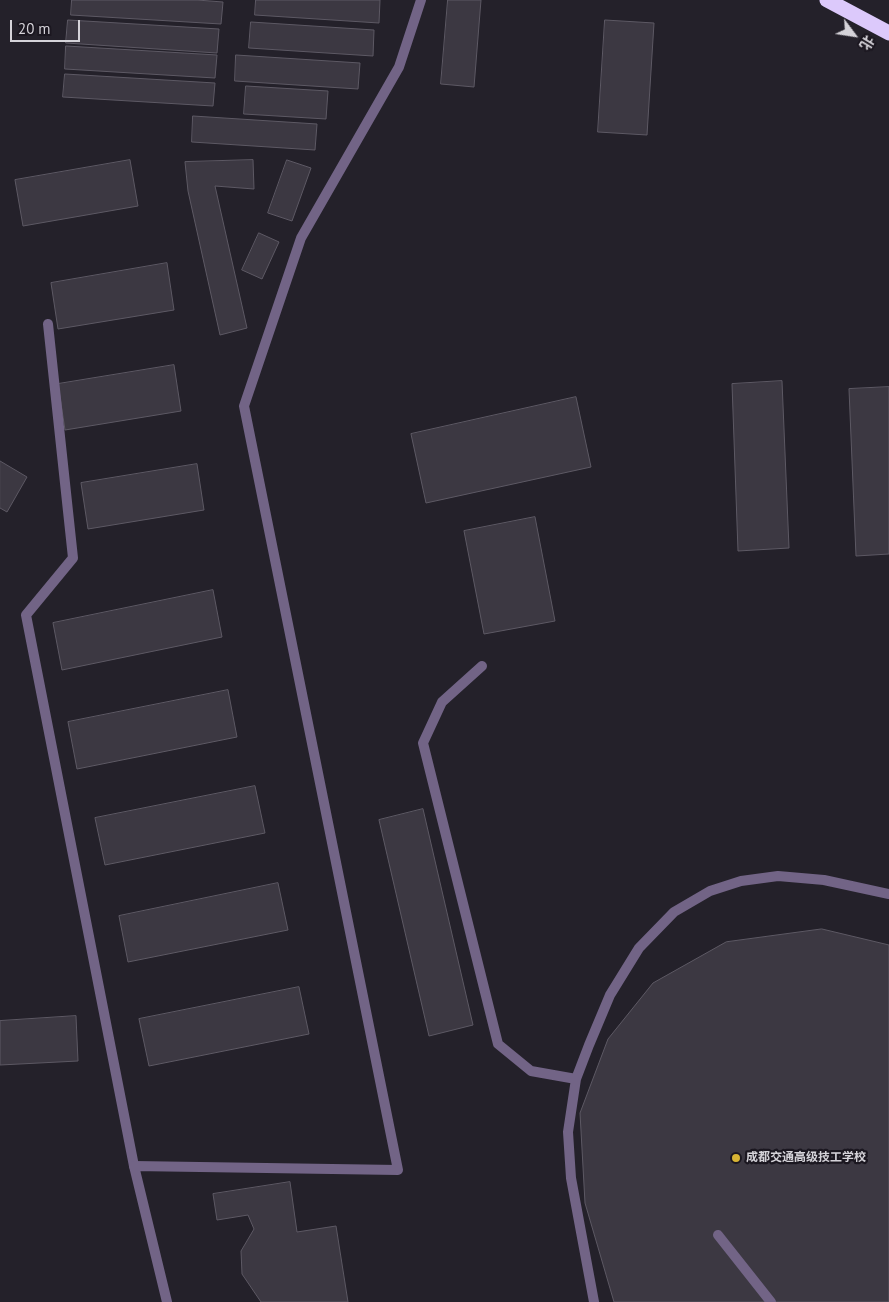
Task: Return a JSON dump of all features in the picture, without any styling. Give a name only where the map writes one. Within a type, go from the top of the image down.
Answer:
[{"type":"highway","points":[[827,0],[889,33]]},
{"type":"street","points":[[134,1166],[398,1170],[244,406],[301,238],[399,67],[421,0]]},
{"type":"street","points":[[48,324],[73,558],[26,615],[134,1166],[167,1302]]},
{"type":"street","points":[[482,666],[442,702],[423,744],[498,1044],[531,1071],[576,1079]]},
{"type":"street","points":[[594,1302],[570,1178],[568,1132],[576,1079],[610,995],[639,948],[674,912],[710,892],[741,881],[778,876],[824,880],[889,894]]},
{"type":"street","points":[[718,1236],[771,1302]]},
{"type":"building","points":[[72,0],[197,0],[223,2],[221,24],[71,15]]},
{"type":"building","points":[[256,0],[380,0],[379,23],[255,15]]},
{"type":"building","points":[[448,0],[481,0],[474,87],[441,84]]},
{"type":"building","points":[[68,20],[219,29],[217,53],[66,43]]},
{"type":"building","points":[[605,20],[654,23],[647,135],[598,132]]},
{"type":"building","points":[[251,22],[374,30],[373,56],[249,48]]},
{"type":"building","points":[[66,46],[217,55],[215,78],[65,69]]},
{"type":"building","points":[[236,55],[360,63],[358,89],[235,81]]},
{"type":"building","points":[[65,74],[215,83],[213,106],[63,97]]},
{"type":"building","points":[[246,86],[328,91],[326,119],[244,114]]},
{"type":"building","points":[[193,116],[317,124],[315,150],[192,142]]},
{"type":"building","points":[[130,160],[138,206],[23,226],[15,180]]},
{"type":"building","points":[[253,160],[254,189],[215,186],[247,328],[220,335],[188,191],[185,162]]},
{"type":"building","points":[[287,160],[311,168],[292,221],[268,213]]},
{"type":"building","points":[[259,233],[279,242],[262,279],[242,270]]},
{"type":"building","points":[[167,263],[174,310],[58,329],[51,283]]},
{"type":"building","points":[[174,365],[181,411],[65,430],[58,384]]},
{"type":"building","points":[[782,381],[789,548],[738,551],[732,384]]},
{"type":"building","points":[[889,387],[889,554],[856,556],[849,389]]},
{"type":"building","points":[[576,397],[591,467],[426,503],[411,434]]},
{"type":"building","points":[[0,461],[27,477],[7,512],[0,508]]},
{"type":"building","points":[[197,464],[204,510],[88,529],[81,483]]},
{"type":"building","points":[[535,517],[555,621],[484,634],[464,531]]},
{"type":"building","points":[[213,590],[222,637],[62,670],[53,623]]},
{"type":"building","points":[[228,690],[237,737],[77,769],[68,722]]},
{"type":"building","points":[[255,786],[265,833],[105,865],[95,818]]},
{"type":"building","points":[[423,809],[473,1025],[429,1036],[379,820]]},
{"type":"building","points":[[278,883],[288,930],[128,962],[119,916]]},
{"type":"building","name":"成都交通高级技工学校","points":[[822,929],[889,945],[889,1302],[614,1302],[585,1203],[580,1113],[608,1039],[653,983],[726,942]]},
{"type":"building","points":[[299,987],[309,1034],[149,1066],[139,1019]]},
{"type":"building","points":[[76,1016],[78,1061],[0,1065],[0,1021]]},
{"type":"building","points":[[290,1182],[297,1232],[336,1226],[348,1302],[261,1302],[242,1274],[241,1251],[254,1229],[248,1215],[217,1220],[213,1194]]},
{"type":"place","name":"成都交通高级技工学校","points":[[736,1158]]}]
